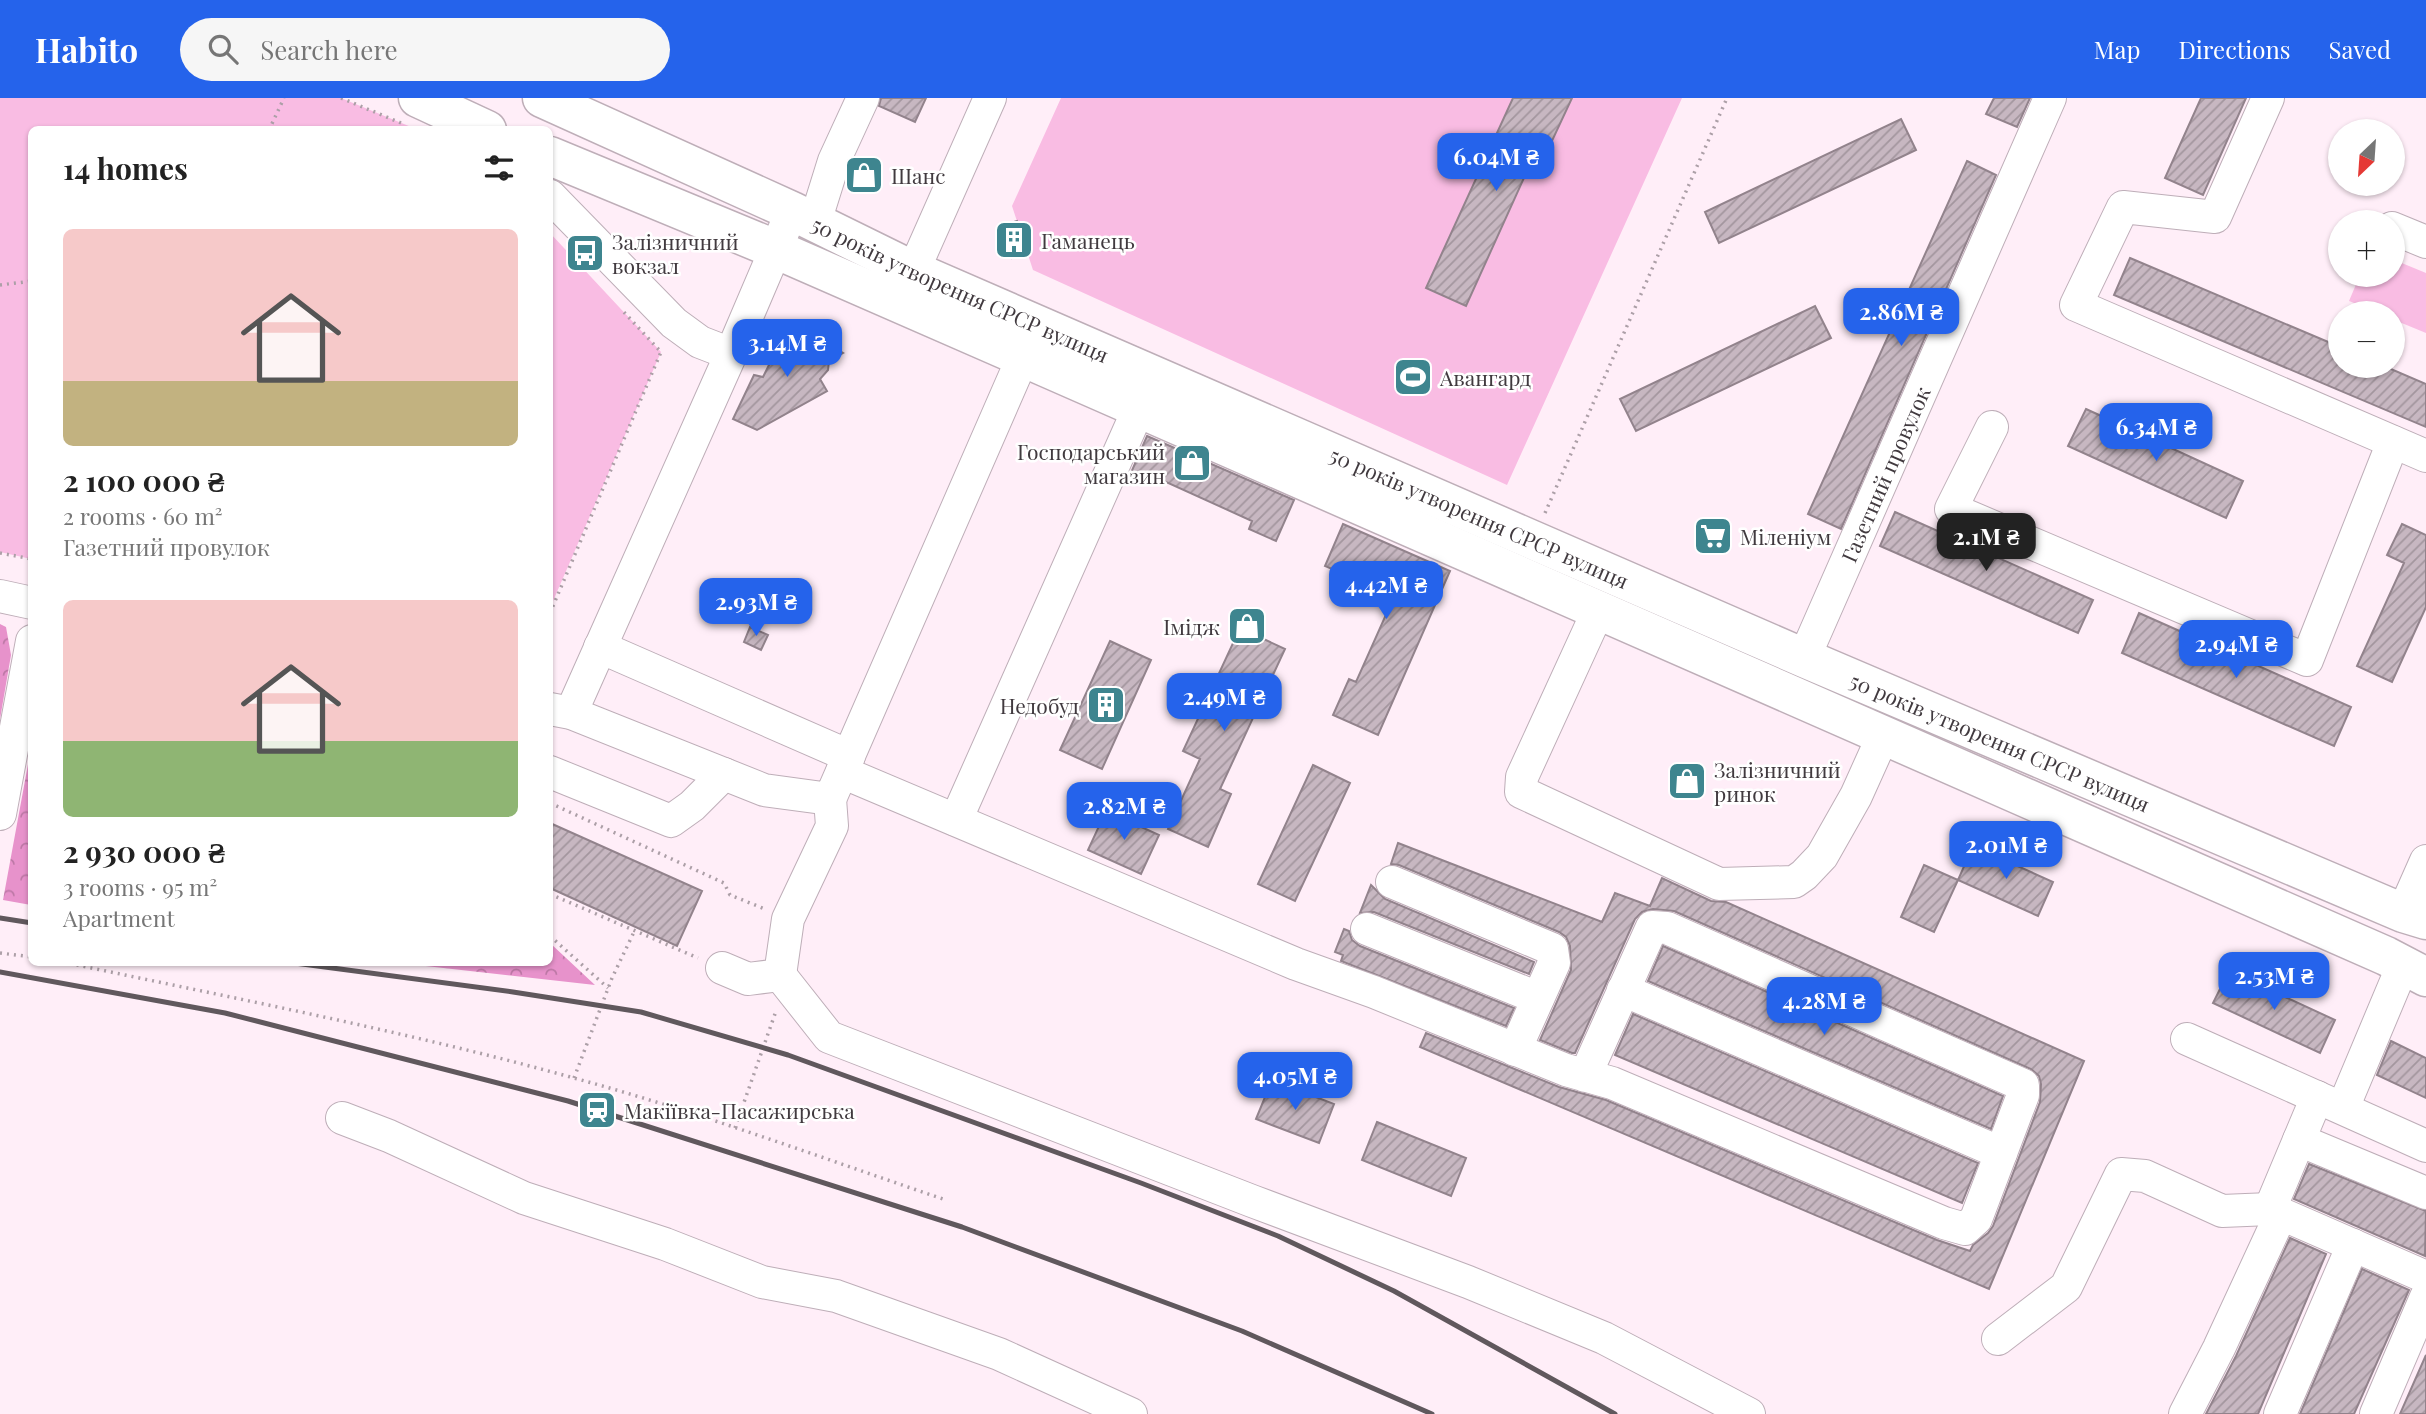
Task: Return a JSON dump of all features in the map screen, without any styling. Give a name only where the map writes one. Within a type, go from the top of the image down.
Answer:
[{"type":"main road","name":"50 років утворення СРСР вулиця","points":[[542,98],[803,216],[906,287],[1023,357],[2405,966]]},
{"type":"main road","points":[[411,111],[471,126]]},
{"type":"main road","name":"50 років утворення СРСР вулиця","points":[[553,157],[775,249],[906,287],[1533,539],[1804,658],[2414,917]]},
{"type":"main road","points":[[2405,966],[2414,917]]},
{"type":"street","points":[[840,776],[764,790],[560,711],[600,647],[775,249],[803,216],[834,161],[863,98]]},
{"type":"street","points":[[906,287],[990,98]]},
{"type":"street","name":"Газетний провулок","points":[[1804,658],[2050,98]]},
{"type":"street","points":[[2268,98],[2215,217],[2123,207],[2076,306],[2426,456]]},
{"type":"street","points":[[553,199],[674,324],[700,342],[731,354]]},
{"type":"street","points":[[2405,233],[2426,242]]},
{"type":"street","points":[[780,987],[788,919],[832,826],[840,776],[1023,357]]},
{"type":"street","points":[[956,820],[1139,408]]},
{"type":"street","points":[[1992,427],[1951,509],[2307,660],[2393,442]]},
{"type":"street","points":[[0,596],[28,603]]},
{"type":"street","points":[[1598,611],[1522,776],[1521,792],[1718,884],[1794,882],[1804,875],[1822,856],[1856,796],[1883,736]]},
{"type":"street","points":[[600,647],[840,776],[956,820],[1296,964],[1374,992],[1515,1050],[1585,1076],[1612,1083],[1944,1223],[1965,1229],[1976,1219],[2023,1095],[2023,1085],[1667,928],[1652,927],[1585,1076]]},
{"type":"street","points":[[0,814],[28,663]]},
{"type":"street","points":[[553,773],[671,821],[692,807],[724,774]]},
{"type":"street","points":[[2414,917],[2426,860]]},
{"type":"street","points":[[1392,882],[1552,949],[1554,963],[1515,1050]]},
{"type":"street","points":[[1367,929],[1538,999]]},
{"type":"street","points":[[2185,1414],[2275,1212],[2299,1140],[2330,1102],[2405,966]]},
{"type":"street","points":[[722,968],[748,979],[780,987],[829,1037],[1480,1287],[1604,1338],[1749,1414]]},
{"type":"street","points":[[1623,990],[2001,1153]]},
{"type":"street","points":[[2187,1039],[2426,1146]]},
{"type":"street","points":[[342,1118],[389,1136],[524,1198],[665,1244],[762,1282],[836,1296],[999,1354],[1131,1414]]},
{"type":"street","points":[[2299,1140],[2426,1193]]},
{"type":"street","points":[[1998,1339],[2066,1287],[2120,1174],[2145,1176],[2222,1211],[2275,1212],[2426,1277]]},
{"type":"street","points":[[2280,1414],[2353,1245]]},
{"type":"street","points":[[2376,1414],[2426,1297]]},
{"type":"path","points":[[271,126],[284,98]]},
{"type":"path","points":[[341,98],[411,111]]},
{"type":"path","points":[[1533,539],[1727,98]]},
{"type":"path","points":[[0,285],[28,282]]},
{"type":"path","points":[[553,606],[662,352],[615,303]]},
{"type":"path","points":[[0,553],[28,558]]},
{"type":"path","points":[[553,804],[724,883],[730,895],[788,919]]},
{"type":"path","points":[[553,895],[722,968]]},
{"type":"path","points":[[574,1078],[608,988],[634,932]]},
{"type":"path","points":[[553,939],[608,988]]},
{"type":"path","points":[[0,953],[28,956]]},
{"type":"path","points":[[82,966],[343,1021],[574,1078],[735,1128],[946,1200]]},
{"type":"path","points":[[735,1128],[780,987]]},
{"type":"shaded area","points":[[0,98],[341,98],[409,126],[28,126],[28,558],[0,552]]},
{"type":"shaded area","name":"Авангард","points":[[1061,98],[1682,98],[1507,485],[1033,270],[1012,206]]},
{"type":"shaded area","points":[[553,236],[661,352],[553,601]]},
{"type":"shaded area","points":[[2405,264],[2426,273],[2426,333],[2405,324],[2405,301],[2349,301],[2355,287],[2405,287]]},
{"type":"green space","points":[[0,624],[6,627],[11,655],[0,719]]},
{"type":"green space","points":[[28,764],[28,904],[3,900]]},
{"type":"green space","points":[[553,946],[595,985],[426,966],[553,966]]},
{"type":"building","points":[[881,98],[926,98],[915,122],[879,106]]},
{"type":"building","points":[[1513,98],[1572,98],[1537,173],[1528,169],[1466,306],[1426,288]]},
{"type":"building","points":[[1994,98],[2030,98],[2017,127],[1986,114]]},
{"type":"building","points":[[2201,98],[2246,98],[2203,195],[2165,178]]},
{"type":"building","points":[[1901,119],[1916,150],[1719,243],[1705,212]]},
{"type":"building","points":[[1967,161],[1996,175],[1841,529],[1808,514]]},
{"type":"building","name":"Гаманець","points":[[1017,221],[1027,253],[1012,258],[1001,226]]},
{"type":"building","points":[[2130,258],[2328,342],[2328,378],[2405,378],[2405,375],[2426,384],[2426,427],[2114,295]]},
{"type":"building","points":[[1815,306],[1831,338],[1636,431],[1620,399]]},
{"type":"building","points":[[791,321],[843,353],[829,361],[828,370],[820,379],[827,391],[757,430],[733,419],[754,375],[763,377]]},
{"type":"building","points":[[2086,409],[2243,481],[2226,518],[2068,446]]},
{"type":"building","points":[[1147,436],[1294,500],[1276,541],[1249,529],[1252,521],[1153,476],[1149,484],[1130,475]]},
{"type":"building","points":[[1895,512],[2093,600],[2078,633],[1880,546]]},
{"type":"building","points":[[1343,524],[1450,571],[1378,735],[1333,715],[1349,679],[1356,682],[1397,590],[1366,576],[1363,582],[1325,566]]},
{"type":"building","points":[[2402,524],[2426,535],[2426,607],[2392,682],[2357,666],[2404,563],[2387,555]]},
{"type":"building","points":[[2139,613],[2351,707],[2334,746],[2122,653]]},
{"type":"building","points":[[750,627],[768,635],[761,650],[744,642]]},
{"type":"building","points":[[1240,628],[1285,649],[1220,789],[1231,794],[1208,847],[1168,829],[1200,759],[1183,751]]},
{"type":"building","name":"Недобуд","points":[[1110,641],[1151,660],[1102,769],[1060,750]]},
{"type":"building","points":[[1313,765],[1350,783],[1295,901],[1258,884]]},
{"type":"building","points":[[1106,811],[1159,835],[1141,874],[1088,850]]},
{"type":"building","points":[[553,824],[702,891],[677,946],[553,889]]},
{"type":"building","points":[[1398,843],[1602,922],[1615,893],[1650,906],[1662,878],[1711,901],[1726,902],[2084,1061],[1989,1289],[1420,1047],[1426,1033],[1559,1087],[1606,1100],[1937,1240],[1970,1251],[1993,1226],[2040,1102],[2039,1076],[2031,1069],[1674,911],[1653,909],[1642,912],[1635,919],[1575,1053],[1572,1053],[1540,1040],[1571,970],[1570,946],[1566,937],[1399,865],[1391,864]]},
{"type":"building","points":[[1973,846],[2053,882],[2038,916],[1958,880]]},
{"type":"building","points":[[1924,865],[1958,880],[1934,932],[1901,917]]},
{"type":"building","points":[[1371,885],[1385,899],[1534,962],[1529,974],[1374,912],[1360,913]]},
{"type":"building","points":[[1344,929],[1349,931],[1352,940],[1360,946],[1514,1008],[1506,1026],[1341,961],[1343,955],[1335,952]]},
{"type":"building","points":[[1663,946],[2003,1096],[1991,1129],[1648,981]]},
{"type":"building","points":[[2229,971],[2335,1020],[2320,1053],[2213,1003]]},
{"type":"building","points":[[1633,1014],[1978,1163],[1962,1203],[1615,1055]]},
{"type":"building","points":[[2391,1041],[2426,1058],[2426,1098],[2377,1075]]},
{"type":"building","points":[[1272,1080],[1334,1104],[1319,1143],[1256,1119]]},
{"type":"building","points":[[1377,1122],[1466,1158],[1451,1196],[1362,1160]]},
{"type":"building","points":[[2309,1164],[2426,1211],[2425,1256],[2294,1199]]},
{"type":"building","points":[[2290,1238],[2326,1254],[2258,1414],[2206,1414],[2236,1356]]},
{"type":"building","points":[[2362,1269],[2409,1290],[2354,1414],[2300,1414]]},
{"type":"building","points":[[2426,1355],[2426,1414],[2400,1414]]},
{"type":"railway","points":[[0,918],[28,922]]},
{"type":"railway","points":[[317,966],[641,1012],[788,1055],[1141,1183],[1278,1236],[1394,1291],[1615,1414]]},
{"type":"railway","points":[[0,972],[225,1013],[568,1101],[962,1227],[1242,1331],[1432,1414]]},
{"type":"place","name":"Шанс","points":[[864,175]]},
{"type":"place","name":"Гаманець","points":[[1014,240]]},
{"type":"place","name":"Залізничний вокзал","points":[[585,253]]},
{"type":"place","name":"Авангард","points":[[1413,377]]},
{"type":"place","name":"Господарський магазин","points":[[1192,463]]},
{"type":"place","name":"Міленіум","points":[[1713,536]]},
{"type":"place","name":"Імідж","points":[[1247,626]]},
{"type":"place","name":"Недобуд","points":[[1106,705]]},
{"type":"place","name":"Залізничний ринок","points":[[1687,781]]},
{"type":"place","name":"Макіївка-Пасажирська","points":[[597,1110]]}]
